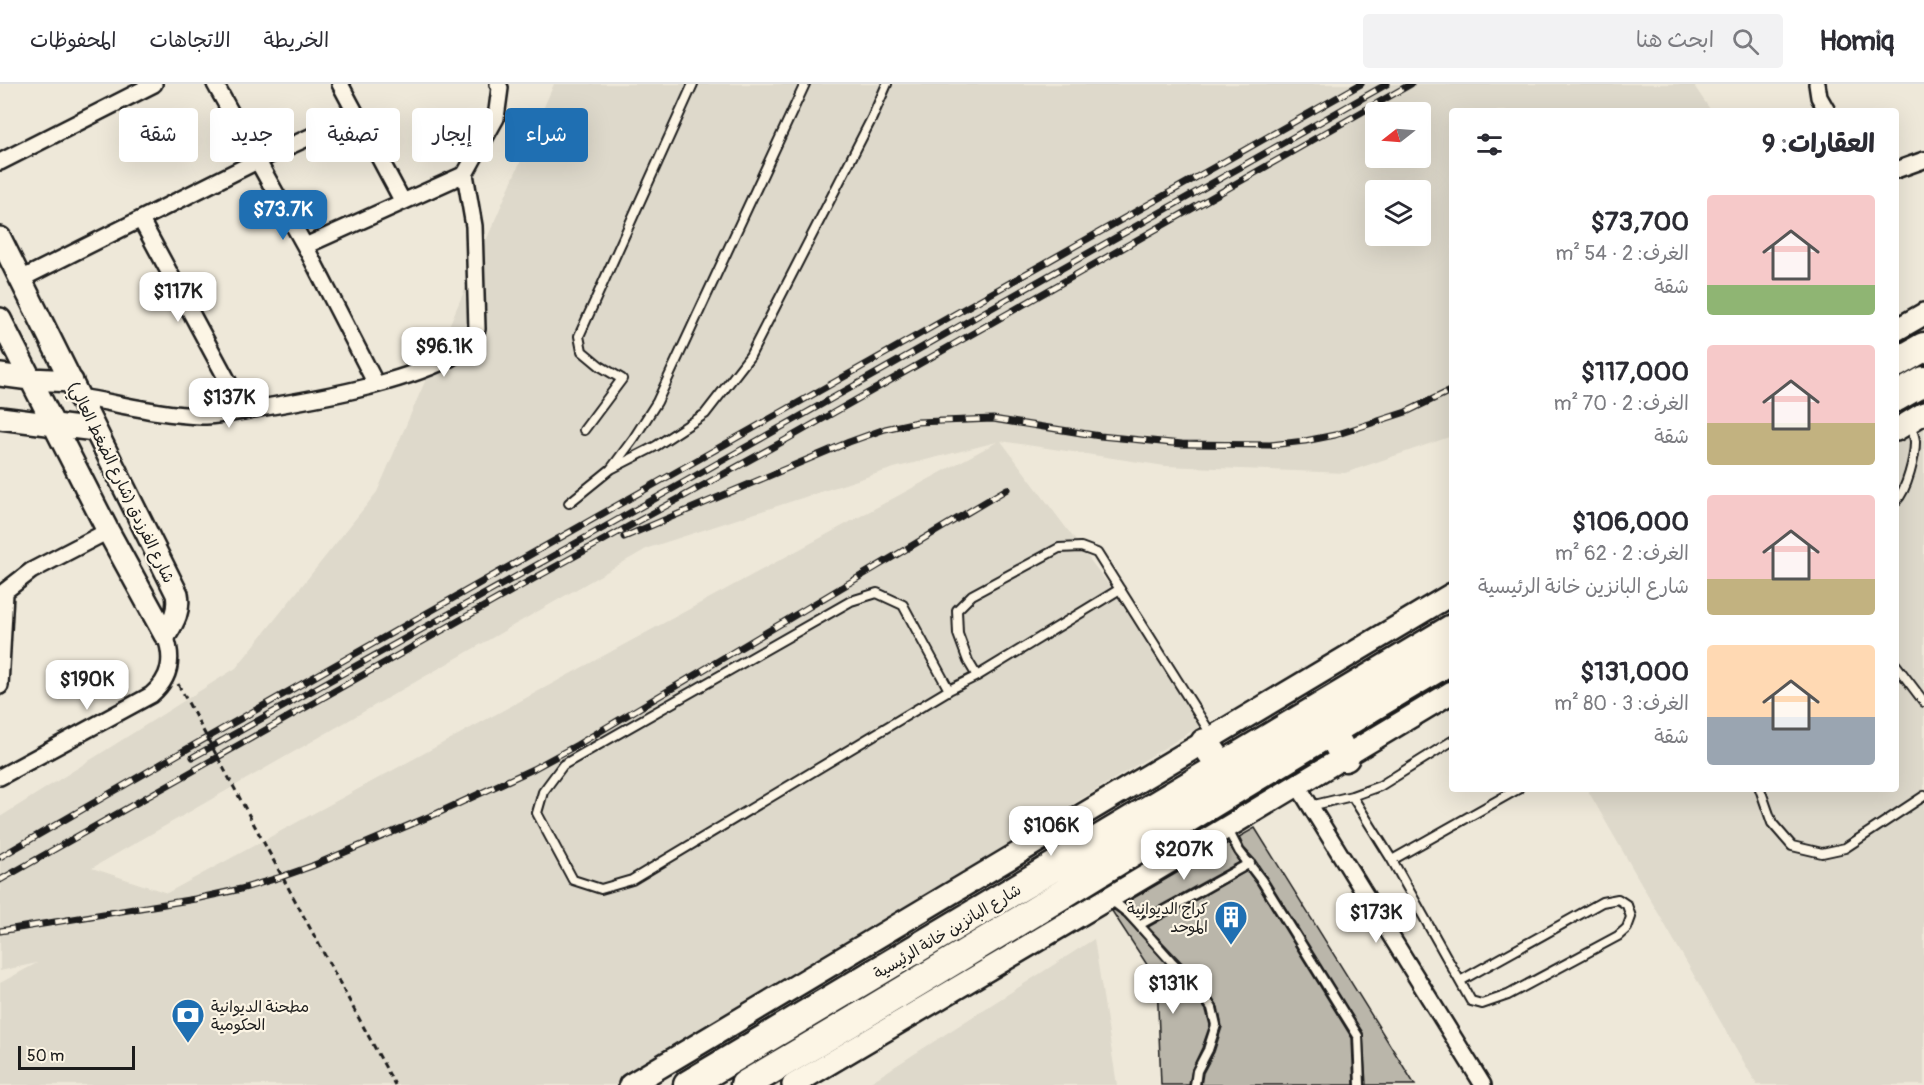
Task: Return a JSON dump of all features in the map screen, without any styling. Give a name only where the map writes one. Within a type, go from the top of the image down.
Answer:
[{"type":"highway","points":[[1899,361],[1924,347]]},
{"type":"highway","points":[[1899,396],[1924,382]]},
{"type":"highway","name":"شارع البانزين خانة الرئيسية","points":[[688,1085],[1449,631]]},
{"type":"highway","name":"شارع البانزين خانة الرئيسية","points":[[745,1085],[913,1000],[1331,731],[1449,662]]},
{"type":"highway","points":[[1331,731],[1345,757]]},
{"type":"highway","points":[[1209,741],[1222,767]]},
{"type":"main road","name":"شارع الفرزدق (شارع الضغط العالي)","points":[[0,238],[177,594],[177,615],[165,635]]},
{"type":"main road","points":[[1899,328],[1924,314]]},
{"type":"main road","name":"شارع الفرزدق (شارع الضغط العالي)","points":[[0,319],[108,531],[165,635]]},
{"type":"main road","points":[[0,375],[76,389]]},
{"type":"main road","points":[[0,418],[95,430]]},
{"type":"main road","points":[[630,1085],[1449,596]]},
{"type":"main road","points":[[793,1085],[913,1000],[1109,898],[1449,694]]},
{"type":"street","points":[[0,162],[154,84]]},
{"type":"street","points":[[216,84],[230,108]]},
{"type":"street","points":[[340,84],[352,108]]},
{"type":"street","points":[[305,246],[465,174],[496,118],[500,88],[498,84]]},
{"type":"street","points":[[1817,84],[1819,97],[1825,108]]},
{"type":"street","points":[[1899,169],[1924,160]]},
{"type":"street","points":[[21,279],[255,162]]},
{"type":"street","points":[[260,162],[376,384]]},
{"type":"street","points":[[381,162],[403,202]]},
{"type":"street","points":[[76,389],[157,411],[203,416],[299,402],[376,384],[411,374],[451,357],[466,346],[474,337],[477,329],[474,226],[465,174]]},
{"type":"street","points":[[141,220],[244,411]]},
{"type":"street","points":[[0,686],[2,594],[31,571],[108,531]]},
{"type":"street","points":[[0,777],[160,688],[170,669],[170,647],[165,635]]},
{"type":"street","points":[[1298,786],[1483,1085]]},
{"type":"lane","points":[[584,430],[622,379],[600,366],[582,351],[579,336],[693,84]]},
{"type":"lane","points":[[611,469],[657,402],[805,84]]},
{"type":"lane","points":[[569,504],[611,469],[656,446],[705,414],[750,356],[872,118],[887,84]]},
{"type":"lane","points":[[1899,497],[1912,461],[1915,441],[1910,422]]},
{"type":"lane","points":[[977,676],[968,661],[958,634],[957,610],[972,595],[1059,548],[1081,547],[1097,553],[1209,741]]},
{"type":"lane","points":[[949,690],[903,605],[877,593],[851,601],[563,765],[543,792],[537,813],[573,880],[601,889],[632,879],[1120,589]]},
{"type":"lane","points":[[1899,670],[1924,702]]},
{"type":"lane","points":[[1310,806],[1352,796],[1380,786],[1449,743]]},
{"type":"lane","points":[[1392,860],[1513,792]]},
{"type":"lane","points":[[1761,792],[1772,823],[1792,846],[1822,853],[1845,848],[1924,796]]},
{"type":"lane","points":[[1352,796],[1392,860],[1471,1001],[1482,1004],[1508,995],[1618,936],[1628,928],[1631,917],[1627,905],[1618,899],[1602,902],[1460,981]]},
{"type":"lane","points":[[1227,828],[1239,851],[1250,863],[1358,1036],[1360,1085]]},
{"type":"lane","points":[[1139,925],[1250,863]]},
{"type":"lane","points":[[1109,898],[1139,925],[1198,988],[1212,1008],[1216,1024],[1208,1050],[1197,1071],[1195,1085]]},
{"type":"path","points":[[170,669],[395,1085]]},
{"type":"shaded area","points":[[554,84],[1693,84],[1709,108],[1449,108],[1449,437],[1345,473],[1165,466],[1001,441],[1210,720],[616,1085],[0,1085],[0,983],[37,963],[0,971],[0,817],[236,668],[377,492],[520,162],[588,162],[588,108],[544,108]],"holes":[[[997,442],[167,893],[92,868],[648,548],[894,468]]]},
{"type":"shaded area","points":[[1924,383],[1924,1085],[1757,1085],[1589,792],[1899,792],[1899,399]]},
{"type":"shaded area","points":[[1094,939],[1117,1085],[866,1085]]},
{"type":"building","points":[[1255,828],[1415,1085],[1366,1085],[1363,1033],[1239,837]]},
{"type":"building","points":[[1228,843],[1240,862],[1140,917],[1125,903]]},
{"type":"building","points":[[1247,871],[1352,1038],[1354,1085],[1201,1085],[1203,1073],[1214,1052],[1222,1027],[1218,1007],[1202,984],[1148,927]]},
{"type":"building","points":[[1112,911],[1124,917],[1193,992],[1206,1010],[1210,1025],[1192,1069],[1189,1085],[1161,1085],[1157,980]]},
{"type":"railway","points":[[0,857],[1361,84]]},
{"type":"railway","points":[[193,757],[612,523],[1387,84]]},
{"type":"railway","points":[[0,880],[515,589],[782,442],[1411,84]]},
{"type":"railway","points":[[624,537],[849,442],[885,429],[917,422],[993,419],[1100,436],[1182,444],[1270,445],[1335,435],[1406,412],[1449,391]]},
{"type":"railway","points":[[0,931],[195,899],[241,889],[312,866],[438,813],[533,769],[577,745],[1007,489]]},
{"type":"place","name":"كراج الديوانية الموحد","points":[[1231,946]]},
{"type":"place","name":"مطحنة الديوانية الحكومية","points":[[188,1044]]}]
